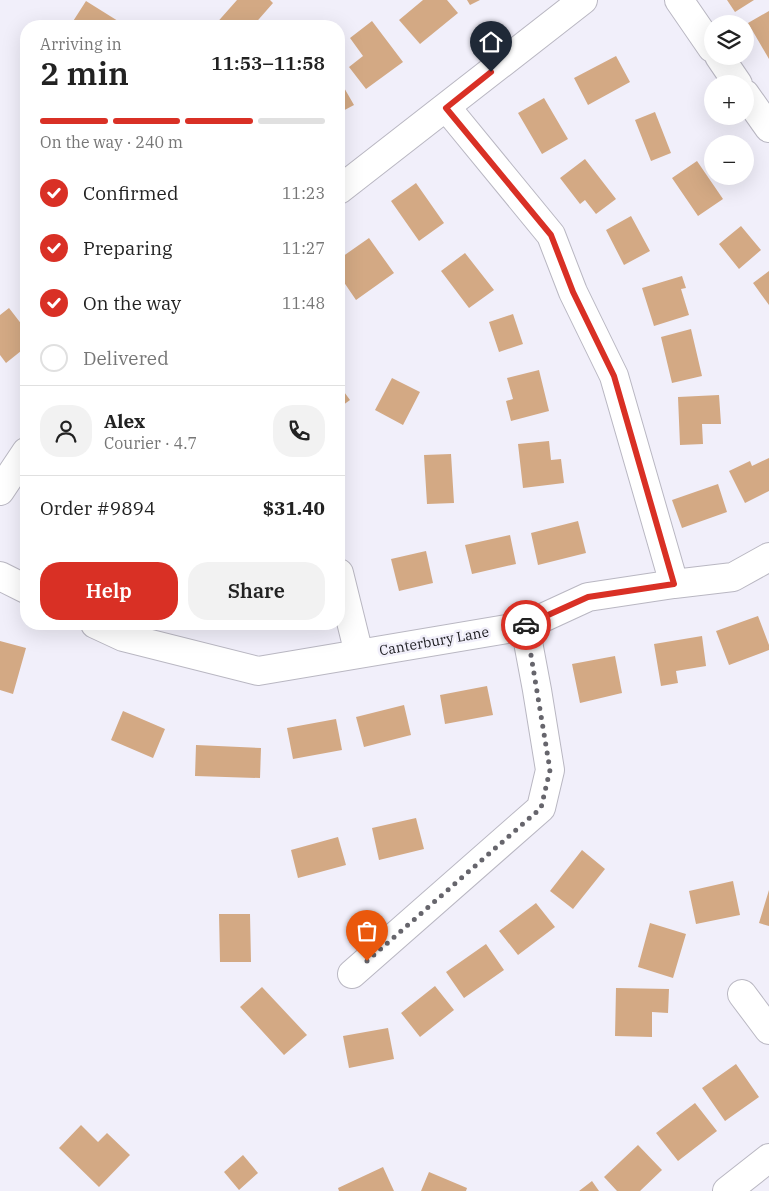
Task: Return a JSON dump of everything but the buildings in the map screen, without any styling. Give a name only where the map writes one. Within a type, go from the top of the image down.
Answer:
[{"type":"street","points":[[345,185],[583,0]]},
{"type":"street","points":[[679,0],[704,36]]},
{"type":"street","points":[[754,107],[769,128]]},
{"type":"street","points":[[446,108],[551,235],[573,292],[614,376],[674,584]]},
{"type":"street","points":[[0,491],[20,461]]},
{"type":"street","name":"Canterbury Lane","points":[[108,630],[123,637],[258,671],[525,626],[588,597],[733,577],[769,557]]},
{"type":"street","points":[[0,576],[20,586]]},
{"type":"street","points":[[345,597],[359,654]]},
{"type":"street","points":[[352,974],[541,808],[550,770],[538,690],[525,626]]},
{"type":"street","points":[[742,994],[769,1030]]},
{"type":"street","points":[[735,1189],[769,1158]]},
{"type":"way so far","points":[[367,961],[541,808],[550,770],[526,625]]},
{"type":"route","points":[[491,72],[446,108],[551,235],[573,292],[614,376],[674,584],[588,597],[526,625]]}]
